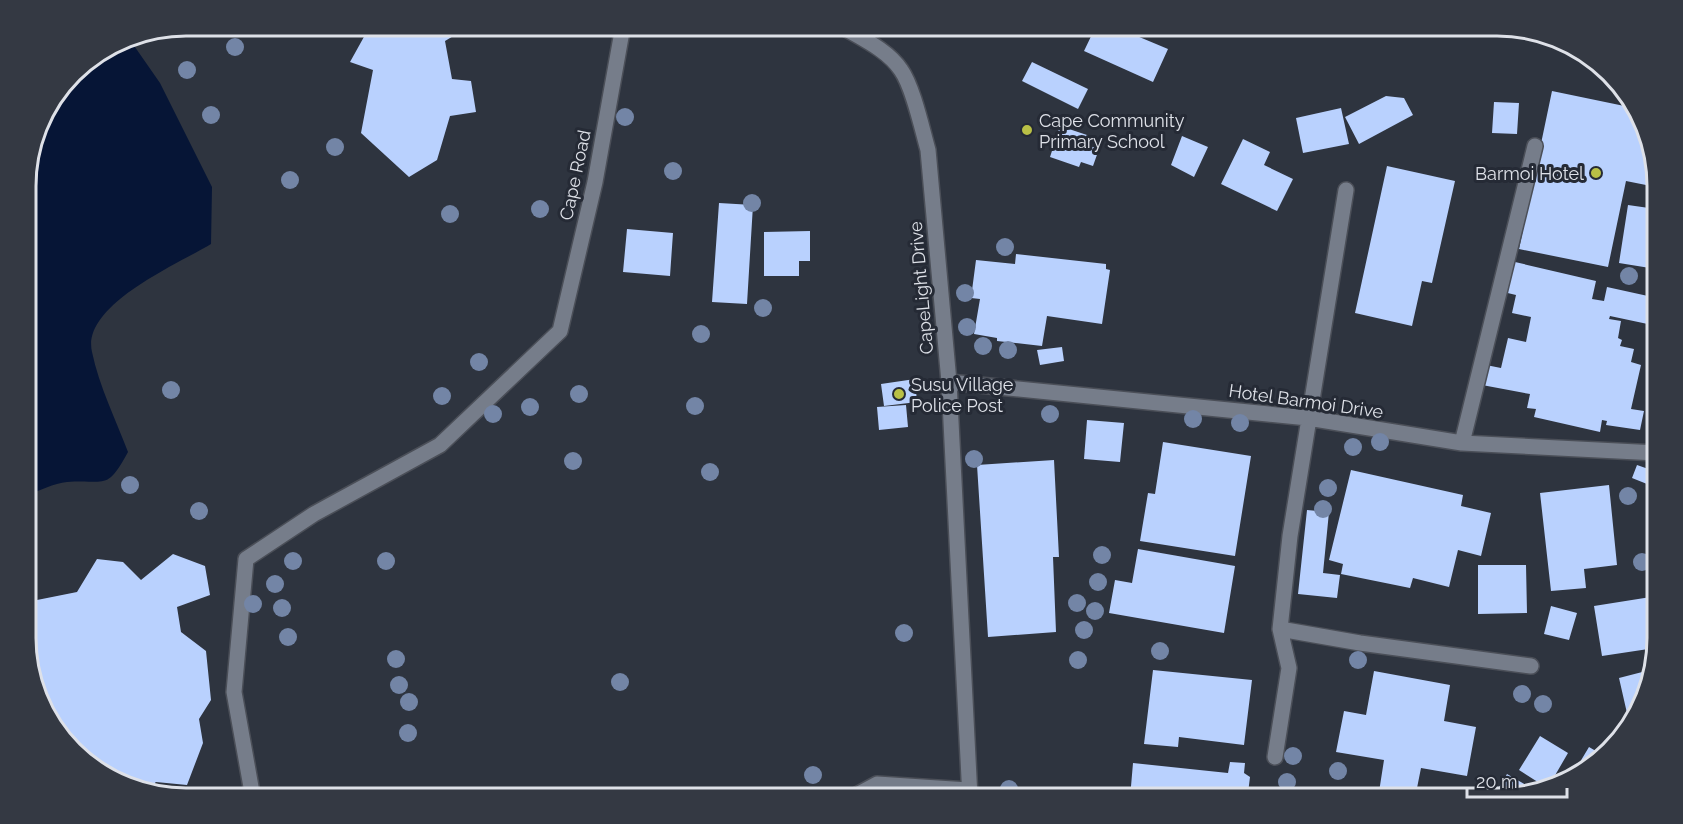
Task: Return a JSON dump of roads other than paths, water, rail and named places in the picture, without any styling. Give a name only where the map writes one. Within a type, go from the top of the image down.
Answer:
[{"type":"street","name":"Cape Road","points":[[252,788],[234,692],[246,559],[314,514],[440,445],[560,331],[595,182],[621,36]]},
{"type":"street","name":"CapeLight Drive","points":[[858,36],[877,47],[902,70],[919,116],[928,150],[949,382],[969,788]]},
{"type":"street","points":[[1462,443],[1535,146]]},
{"type":"street","points":[[1275,757],[1289,668],[1280,629],[1308,418],[1346,190]]},
{"type":"street","name":"Hotel Barmoi Drive","points":[[949,382],[1308,418],[1462,443],[1647,452]]},
{"type":"street","points":[[1280,629],[1360,643],[1531,666]]},
{"type":"street","points":[[870,788],[878,784],[914,788]]},
{"type":"water","points":[[134,45],[160,83],[212,187],[211,244],[135,288],[116,302],[101,318],[93,335],[92,352],[108,403],[128,452],[115,473],[104,481],[80,481],[52,485],[36,491],[37,167],[44,138],[67,95],[87,73],[103,61]]},
{"type":"place","name":"Cape Community Primary School","points":[[1027,130]]},
{"type":"place","name":"Barmoi Hotel","points":[[1596,173]]},
{"type":"place","name":"Susu Village Police Post","points":[[899,394]]}]
